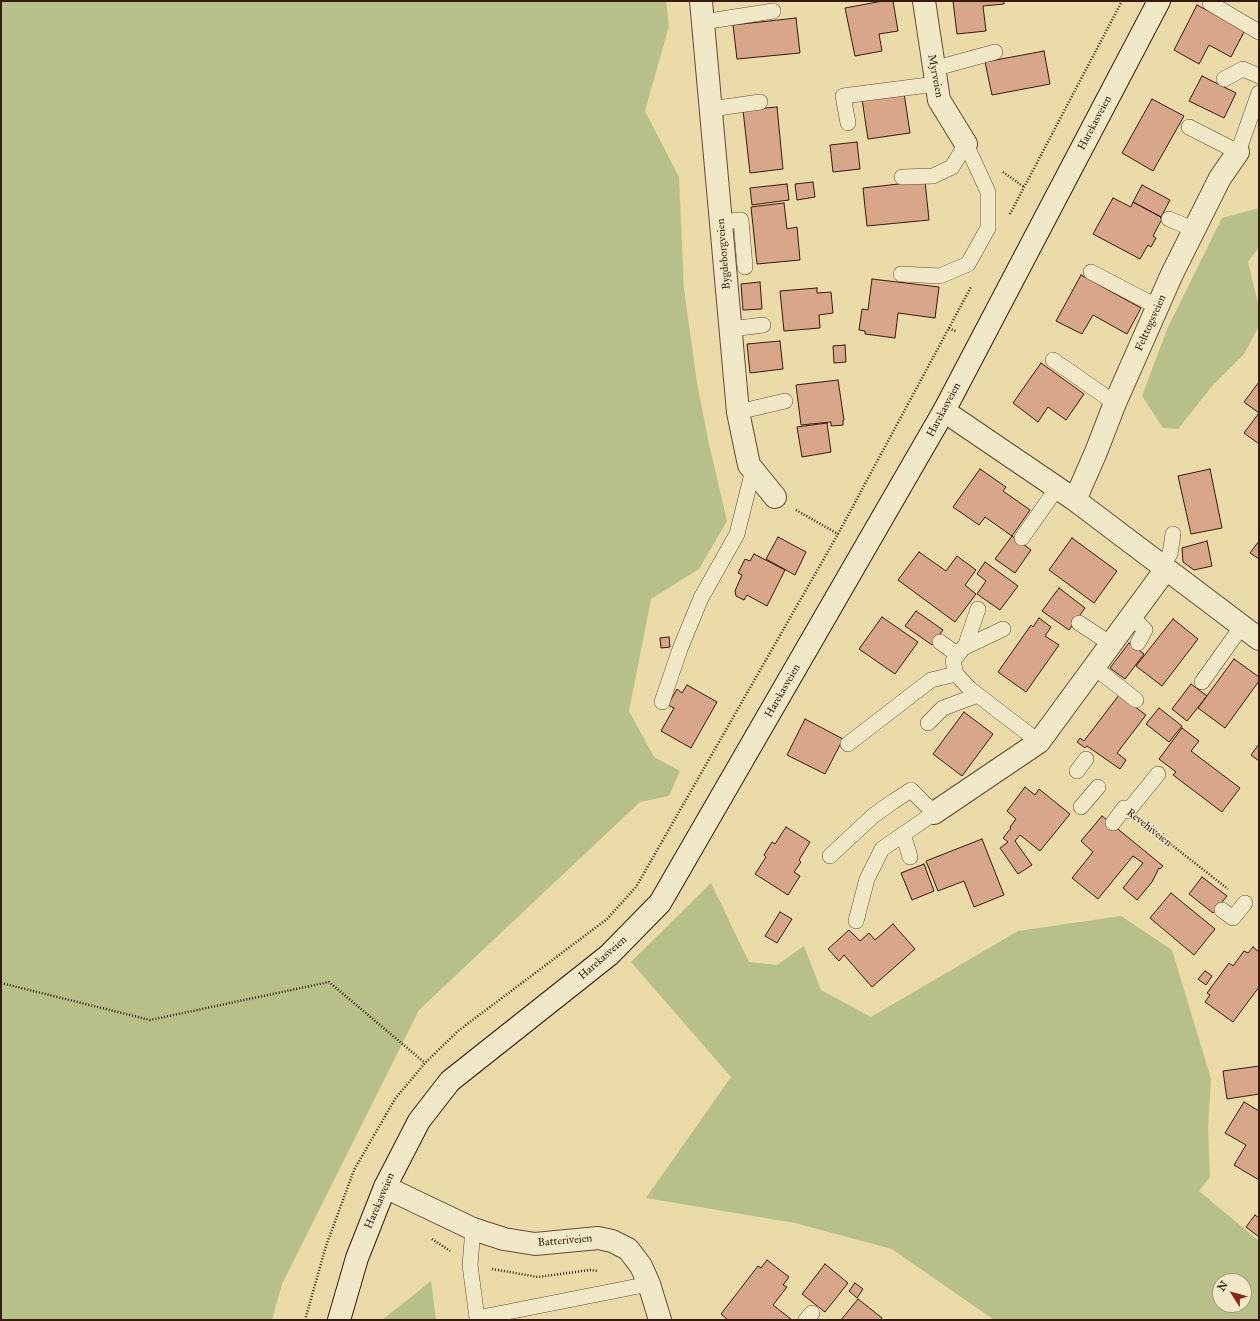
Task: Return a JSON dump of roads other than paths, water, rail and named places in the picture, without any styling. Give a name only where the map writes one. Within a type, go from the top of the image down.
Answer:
[{"type":"street","name":"Myrveien","points":[[924,1],[938,100],[966,144]]},
{"type":"street","name":"Harekasveien","points":[[339,1320],[357,1258],[385,1187],[419,1121],[450,1081],[609,955],[660,903],[944,412],[1159,1]]},
{"type":"street","name":"Bygdeborgveien","points":[[702,11],[738,412],[749,465],[775,497]]},
{"type":"street","name":"Felttogsveien","points":[[1075,500],[1115,403],[1172,274],[1220,178],[1238,152]]},
{"type":"street","points":[[944,412],[1075,500],[1251,633]]},
{"type":"street","points":[[934,812],[1039,742],[1131,616],[1163,567]]},
{"type":"street","name":"Batteriveien","points":[[385,1187],[473,1229],[504,1239],[535,1244],[598,1238],[612,1241],[628,1249],[641,1266],[649,1284],[660,1320]]},
{"type":"lane","points":[[1210,3],[1259,32]]},
{"type":"lane","points":[[702,11],[773,11]]},
{"type":"lane","points":[[848,123],[843,96],[934,76],[995,52]]},
{"type":"lane","points":[[1224,79],[1243,69],[1259,76]]},
{"type":"lane","points":[[1190,127],[1238,152],[1259,93]]},
{"type":"lane","points":[[711,109],[760,102]]},
{"type":"lane","points":[[902,177],[933,176],[952,167],[966,144]]},
{"type":"lane","points":[[901,274],[940,276],[968,264],[988,228],[988,192],[966,144]]},
{"type":"lane","points":[[1168,219],[1194,230]]},
{"type":"lane","points":[[721,222],[741,220],[745,267]]},
{"type":"lane","points":[[1091,272],[1158,307]]},
{"type":"lane","points":[[730,329],[763,325]]},
{"type":"lane","points":[[1053,360],[1115,403]]},
{"type":"lane","points":[[738,412],[785,401]]},
{"type":"lane","points":[[662,702],[680,649],[701,598],[737,534],[753,470]]},
{"type":"lane","points":[[1022,538],[1057,488]]},
{"type":"lane","points":[[1163,567],[1170,554],[1173,534]]},
{"type":"lane","points":[[978,609],[961,651],[953,661],[956,674],[970,689],[1039,742]]},
{"type":"lane","points":[[1131,616],[1145,630],[1138,644]]},
{"type":"lane","points":[[1079,623],[1111,644]]},
{"type":"lane","points":[[961,651],[1003,628]]},
{"type":"lane","points":[[1202,682],[1251,633]]},
{"type":"lane","points":[[940,642],[961,651]]},
{"type":"lane","points":[[1094,667],[1136,700]]},
{"type":"lane","points":[[848,744],[931,680],[956,674]]},
{"type":"lane","points":[[928,723],[943,708],[978,695]]},
{"type":"lane","points":[[1077,771],[1086,759]]},
{"type":"lane","points":[[1112,823],[1126,810],[1158,774]]},
{"type":"lane","points":[[1081,807],[1098,788]]},
{"type":"lane","points":[[830,856],[874,815],[911,790],[934,812],[882,849],[867,879],[856,922]]},
{"type":"lane","points":[[903,834],[910,857]]},
{"type":"lane","points":[[1222,910],[1233,918],[1245,903]]},
{"type":"lane","points":[[473,1229],[470,1265],[477,1318],[649,1284]]}]
